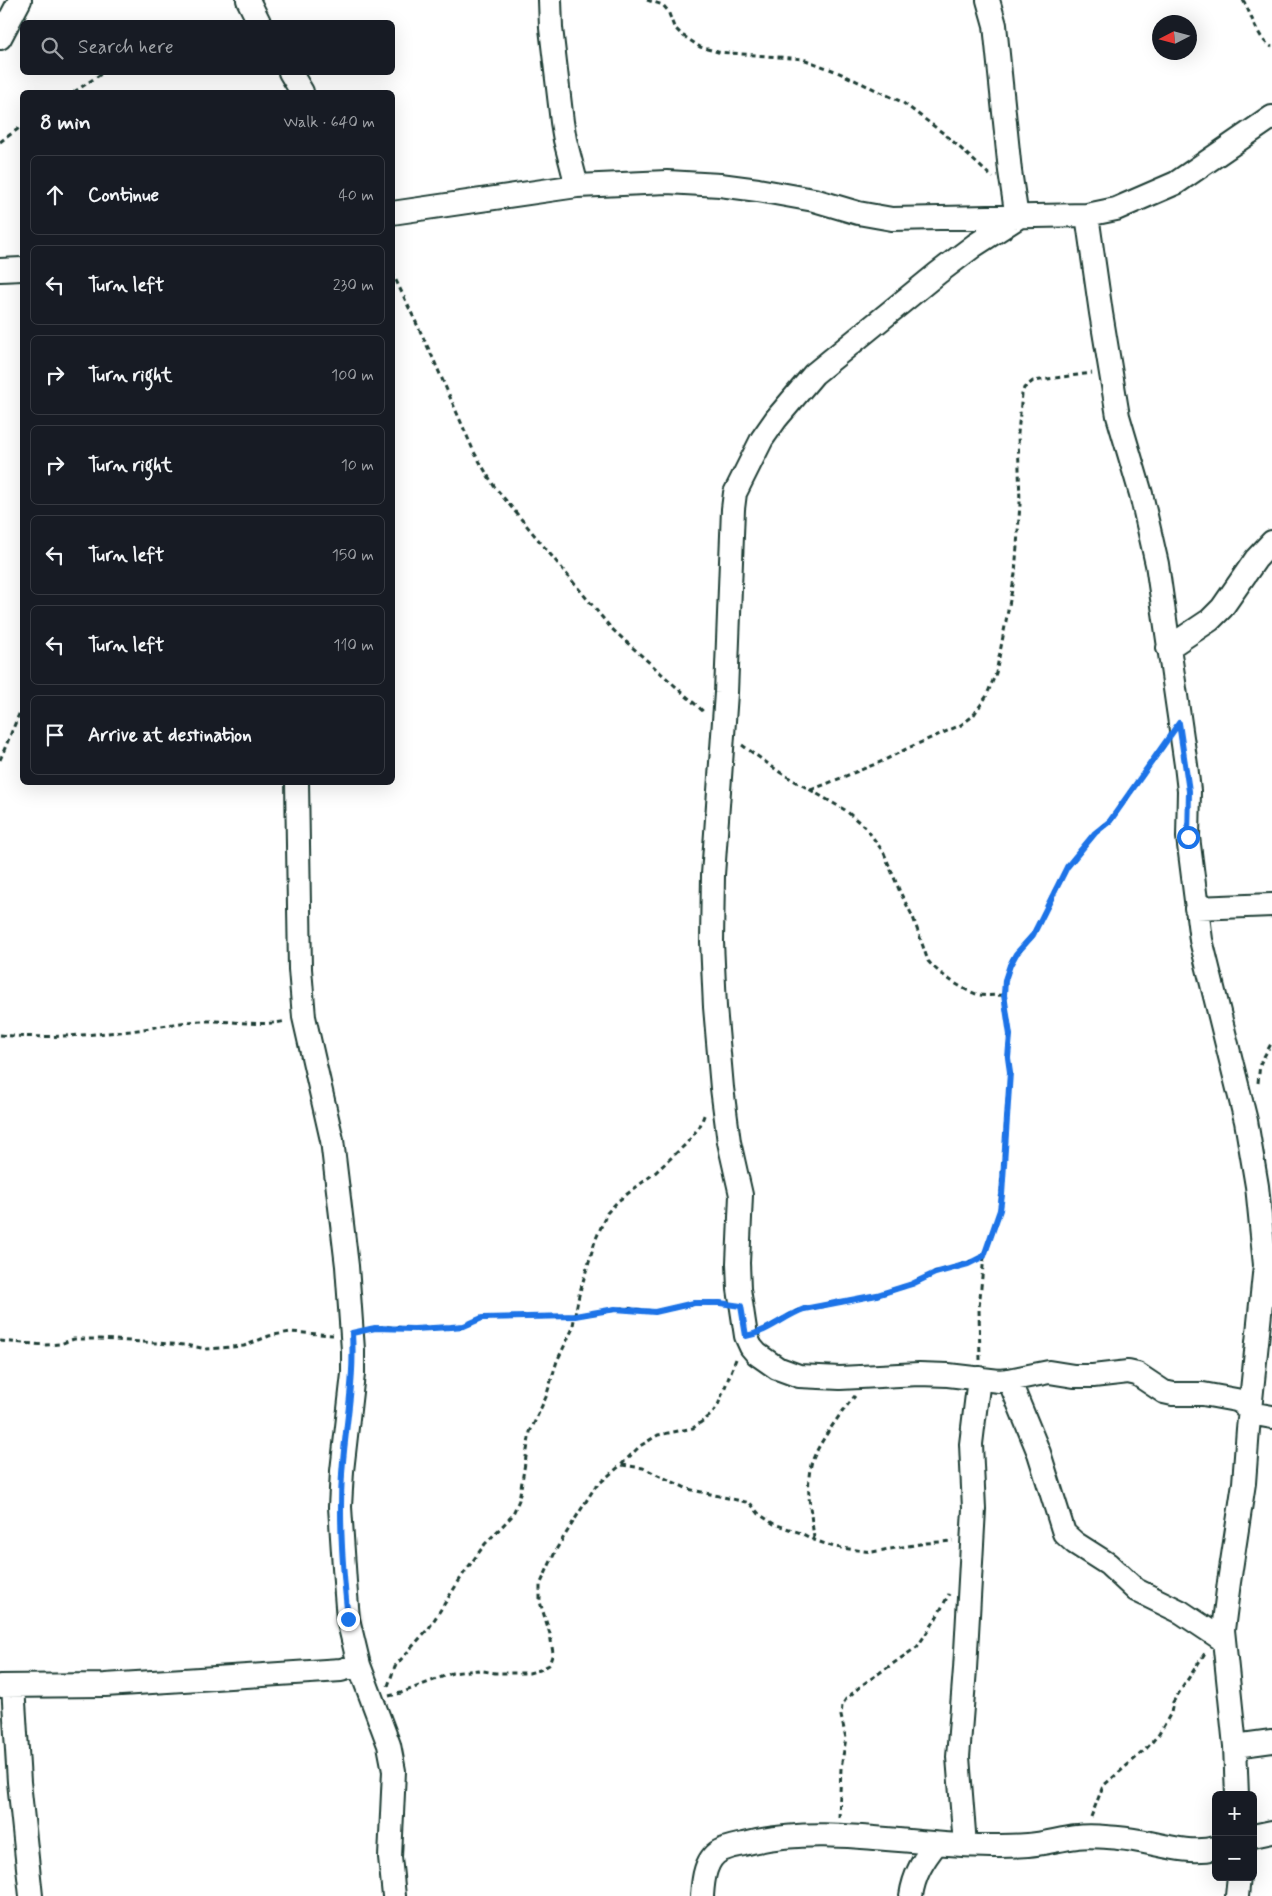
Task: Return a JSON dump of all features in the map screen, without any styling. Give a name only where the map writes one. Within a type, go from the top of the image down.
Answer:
[{"type":"street","points":[[0,38],[20,0]]},
{"type":"street","points":[[248,0],[258,20]]},
{"type":"street","points":[[550,0],[550,28],[564,140],[577,186]]},
{"type":"street","points":[[988,0],[995,25],[1017,218]]},
{"type":"street","points":[[292,75],[301,90]]},
{"type":"street","points":[[395,214],[577,186],[667,182],[720,185],[814,200],[878,218],[1017,218],[1087,215],[1116,209],[1176,183],[1272,117]]},
{"type":"street","points":[[1087,215],[1118,416],[1148,523],[1157,564],[1189,791],[1188,837],[1200,940],[1246,1121],[1264,1182],[1262,1225],[1265,1265],[1244,1483],[1220,1638],[1235,1746],[1237,1791]]},
{"type":"street","points":[[1017,218],[975,245],[938,273],[829,360],[798,390],[762,439],[735,493],[726,693],[713,875],[712,960],[726,1119],[734,1168],[741,1195],[738,1263],[741,1306],[746,1336],[757,1354],[777,1368],[791,1374],[840,1378],[919,1374],[1009,1380],[1049,1372],[1074,1376],[1128,1372],[1137,1374],[1164,1392],[1173,1394],[1203,1394],[1236,1400],[1243,1403],[1250,1413],[1272,1417]]},
{"type":"street","points":[[0,270],[20,269]]},
{"type":"street","points":[[1168,648],[1210,620],[1222,608],[1256,559],[1272,542]]},
{"type":"street","points":[[297,785],[300,970],[304,1017],[332,1140],[347,1266],[352,1333],[353,1374],[342,1471],[341,1537],[348,1619],[359,1665],[389,1746],[394,1771],[390,1857],[394,1896]]},
{"type":"street","points":[[1196,908],[1272,905]]},
{"type":"street","points":[[965,1845],[958,1757],[966,1669],[974,1494],[971,1444],[979,1378]]},
{"type":"street","points":[[1009,1380],[1039,1453],[1060,1526],[1064,1533],[1075,1543],[1108,1564],[1136,1590],[1175,1609],[1220,1638]]},
{"type":"street","points":[[32,1896],[7,1686],[105,1685],[341,1670],[359,1665]]},
{"type":"street","points":[[1235,1746],[1272,1741]]},
{"type":"street","points":[[1257,1835],[1272,1832]]},
{"type":"street","points":[[702,1896],[703,1881],[707,1867],[711,1859],[720,1850],[776,1837],[838,1836],[936,1844],[1029,1845],[1086,1836],[1120,1838],[1199,1850],[1212,1848]]},
{"type":"street","points":[[911,1896],[916,1874],[923,1860],[936,1844]]},
{"type":"street","points":[[1237,1896],[1239,1881]]},
{"type":"path","points":[[647,0],[663,5],[668,11],[674,27],[700,48],[718,52],[802,59],[836,71],[902,102],[947,136],[989,176],[1013,189]]},
{"type":"path","points":[[1243,0],[1262,40],[1272,47]]},
{"type":"path","points":[[77,90],[100,75]]},
{"type":"path","points":[[0,142],[20,127]]},
{"type":"path","points":[[395,278],[432,356],[474,452],[494,486],[611,628],[752,752],[860,821],[884,853],[900,892],[913,917],[928,961],[932,966],[976,994],[1004,995]]},
{"type":"path","points":[[810,790],[883,761],[961,725],[973,716],[986,697],[996,673],[1015,574],[1020,504],[1018,432],[1024,388],[1033,381],[1110,371]]},
{"type":"path","points":[[0,760],[20,712]]},
{"type":"path","points":[[979,1378],[981,1349],[979,1308],[984,1256],[1000,1210],[1002,1195],[1010,1072],[1008,1058],[1010,1035],[1004,995],[1005,980],[1012,960],[1033,935],[1067,867],[1095,833],[1110,821],[1179,723]]},
{"type":"path","points":[[0,1034],[26,1037],[54,1036],[130,1030],[200,1021],[279,1023],[304,1017]]},
{"type":"path","points":[[381,1724],[390,1676],[395,1666],[429,1628],[485,1544],[512,1516],[519,1500],[530,1432],[543,1404],[557,1361],[572,1330],[595,1241],[607,1213],[618,1201],[656,1172],[686,1144],[700,1126],[709,1105]]},
{"type":"path","points":[[386,1696],[401,1693],[452,1673],[478,1670],[495,1673],[529,1673],[549,1665],[553,1652],[550,1634],[540,1602],[540,1585],[557,1548],[591,1492],[640,1446],[656,1436],[693,1428],[711,1415],[718,1405],[737,1352],[746,1336],[760,1332],[795,1312],[877,1295],[912,1284],[935,1273],[968,1264],[984,1256]]},
{"type":"path","points":[[0,1341],[45,1345],[60,1344],[74,1339],[117,1340],[207,1349],[249,1344],[269,1336],[290,1332],[326,1335],[386,1327],[414,1329],[451,1327],[464,1326],[482,1318],[575,1316],[615,1309],[655,1312],[694,1303],[720,1303],[741,1306]]},
{"type":"path","points":[[814,1540],[810,1495],[811,1465],[846,1406],[872,1377]]},
{"type":"path","points":[[621,1465],[648,1470],[688,1489],[750,1504],[759,1514],[774,1524],[834,1547],[872,1552],[926,1543],[972,1540]]},
{"type":"path","points":[[838,1836],[841,1768],[846,1738],[841,1716],[842,1705],[846,1699],[862,1686],[917,1647],[950,1593]]},
{"type":"path","points":[[1086,1836],[1103,1786],[1145,1750],[1159,1734],[1171,1712],[1173,1702],[1220,1638]]},
{"type":"route","points":[[348,1619],[340,1507],[342,1471],[353,1374],[352,1333],[386,1327],[414,1329],[464,1326],[482,1318],[575,1316],[625,1308],[650,1312],[694,1303],[720,1303],[741,1306],[746,1336],[760,1332],[795,1312],[877,1295],[912,1284],[935,1273],[968,1264],[984,1256],[1000,1210],[1002,1195],[1010,1072],[1008,1058],[1010,1035],[1004,1002],[1004,985],[1010,965],[1016,954],[1033,935],[1067,867],[1095,833],[1110,821],[1179,723],[1189,791],[1188,837]]}]
